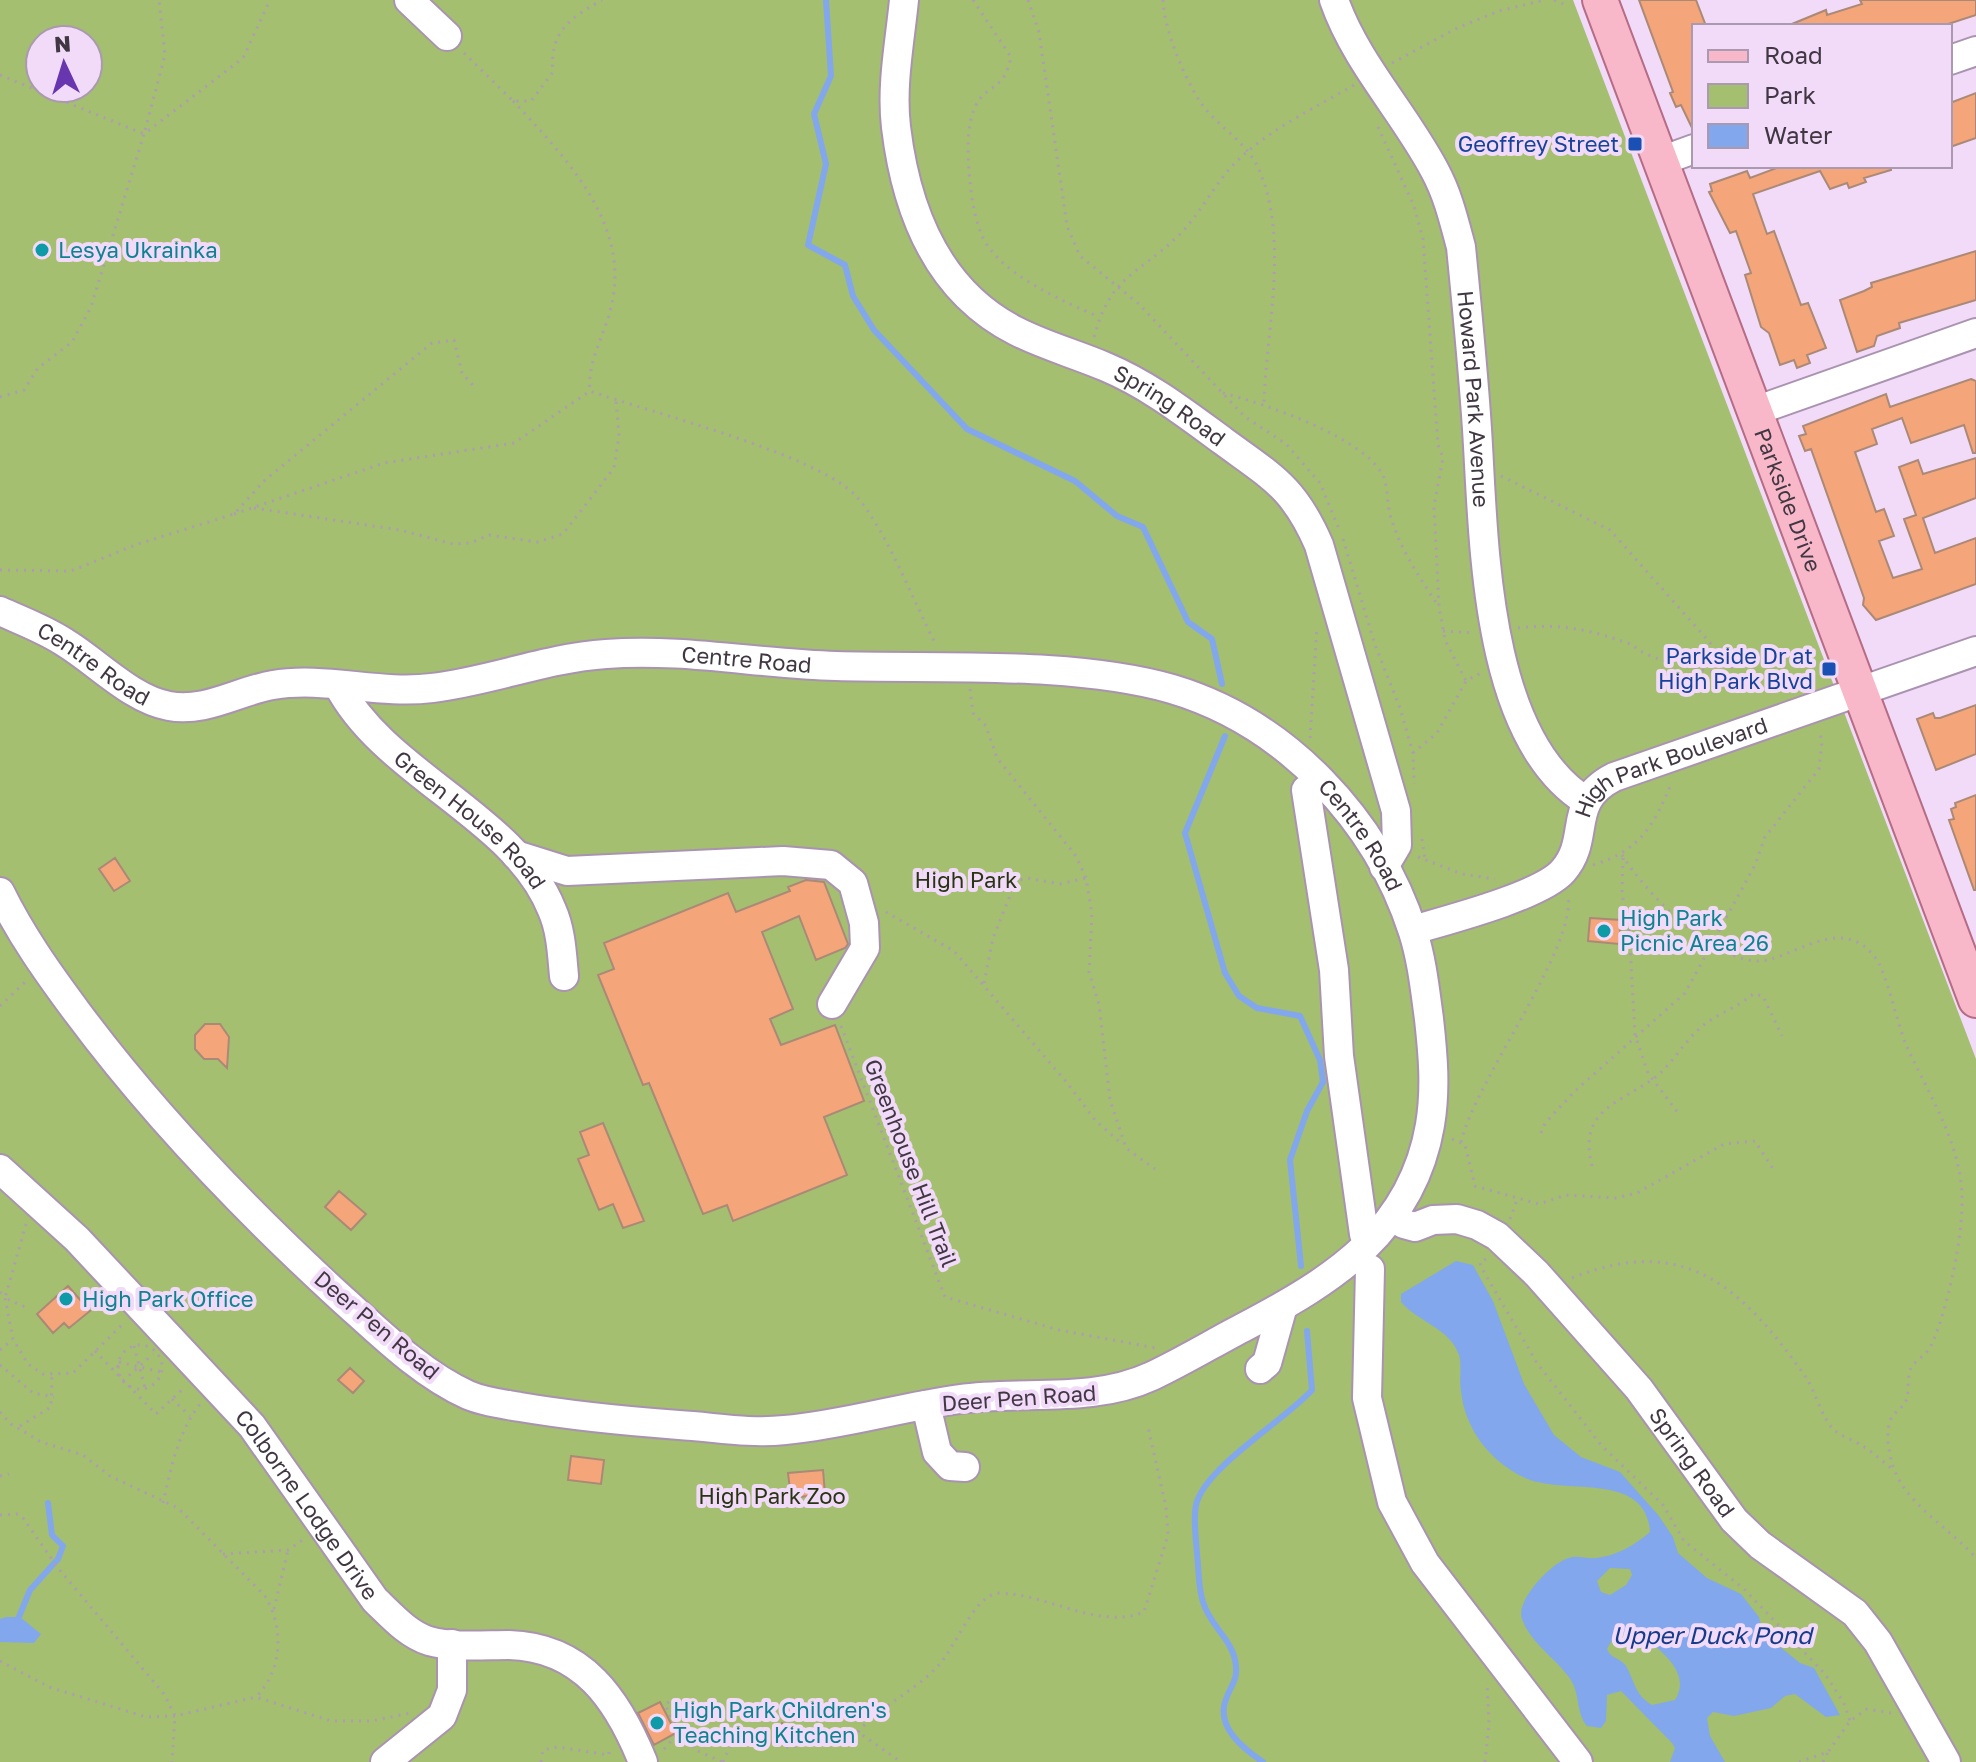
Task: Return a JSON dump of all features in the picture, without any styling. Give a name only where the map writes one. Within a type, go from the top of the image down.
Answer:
[{"type":"main road","name":"Parkside Drive","points":[[1584,3],[1661,161],[1859,691],[1967,948],[1976,1000]]},
{"type":"street","points":[[409,0],[447,36]]},
{"type":"street","name":"Spring Road","points":[[904,0],[896,83],[896,125],[922,232],[946,274],[983,310],[1015,330],[1147,388],[1185,412],[1289,490],[1305,512],[1319,545],[1396,811],[1397,845],[1384,867]]},
{"type":"street","name":"Howard Park Avenue","points":[[1334,0],[1351,40],[1436,172],[1449,201],[1461,247],[1489,598],[1498,644],[1533,741],[1553,772],[1586,801]]},
{"type":"street","points":[[1952,59],[1976,51]]},
{"type":"street","points":[[1661,161],[1692,150]]},
{"type":"street","points":[[1755,411],[1976,333]]},
{"type":"street","name":"Centre Road","points":[[0,611],[60,639],[142,696],[163,705],[190,708],[274,685],[426,689],[577,657],[636,653],[768,664],[1114,677],[1169,688],[1227,710],[1280,745],[1329,789],[1348,810],[1384,867],[1413,930]]},
{"type":"street","name":"High Park Boulevard","points":[[1413,930],[1552,881],[1571,859],[1586,801],[1598,787],[1614,777],[1976,651]]},
{"type":"street","name":"Green House Road","points":[[338,685],[351,709],[386,744],[516,855],[537,881],[553,910],[564,976]]},
{"type":"street","points":[[1306,790],[1334,970],[1339,1056],[1364,1234]]},
{"type":"street","points":[[516,855],[567,871],[783,861],[831,865],[853,883],[864,923],[865,948],[832,1004]]},
{"type":"street","name":"Deer Pen Road","points":[[0,892],[42,965],[93,1033],[202,1163],[282,1244],[413,1360],[456,1389],[487,1401],[608,1420],[750,1431],[786,1430],[964,1398],[1081,1394],[1125,1386],[1325,1282],[1396,1222]]},
{"type":"street","points":[[1396,1222],[1420,1164],[1433,1104],[1432,1049],[1422,968],[1413,930]]},
{"type":"street","name":"Colborne Lodge Drive","points":[[0,1169],[68,1230],[244,1416],[375,1600],[418,1636],[452,1644],[539,1649],[577,1665],[608,1692],[651,1758]]},
{"type":"street","name":"Spring Road","points":[[1396,1222],[1415,1227],[1433,1220],[1457,1219],[1477,1225],[1507,1247],[1551,1290],[1639,1389],[1734,1520],[1760,1545],[1826,1589],[1855,1613],[1878,1642],[1946,1762]]},
{"type":"street","points":[[1370,1269],[1367,1398],[1392,1502],[1425,1563],[1578,1762]]},
{"type":"street","points":[[1260,1369],[1267,1363],[1283,1306]]},
{"type":"street","name":"Deer Pen Road","points":[[926,1405],[937,1452],[950,1466],[965,1467]]},
{"type":"street","points":[[385,1762],[442,1716],[452,1690],[452,1644]]},
{"type":"path","points":[[0,397],[24,390],[38,368],[61,352],[80,331],[91,307],[165,55],[159,0]]},
{"type":"path","points":[[144,134],[243,58],[270,0]]},
{"type":"path","points":[[513,101],[531,101],[553,72],[551,49],[556,38],[579,14],[602,0]]},
{"type":"path","points":[[973,0],[1011,57],[1007,78],[977,103],[967,140],[971,196],[981,236],[1009,267],[1052,296],[1099,317]]},
{"type":"path","points":[[1028,0],[1039,32],[1067,226],[1080,256],[1118,284],[1244,416],[1286,444],[1320,483],[1352,561],[1375,645],[1400,708],[1413,753],[1437,733],[1466,681],[1498,644],[1553,624],[1622,641],[1640,652],[1671,663],[1781,682],[1815,681]]},
{"type":"path","points":[[1163,0],[1164,20],[1189,83],[1208,112],[1249,151],[1271,206],[1274,295],[1265,356],[1264,403]]},
{"type":"path","points":[[1086,359],[1099,317],[1118,284],[1179,236],[1233,165],[1249,151],[1304,111],[1459,27],[1499,11],[1544,0]]},
{"type":"path","points":[[1554,0],[1584,3]]},
{"type":"path","points":[[447,36],[513,101],[573,171],[609,231],[613,249],[614,298],[592,360],[590,391]]},
{"type":"path","points":[[0,75],[144,134]]},
{"type":"path","points":[[1374,119],[1414,206],[1423,239],[1438,445],[1443,458],[1434,506],[1439,607],[1443,631],[1466,681]]},
{"type":"path","points":[[234,514],[264,481],[432,343],[454,340],[462,373],[475,388]]},
{"type":"path","points":[[590,391],[817,470],[856,496],[957,669],[973,713],[986,726],[997,758],[1076,856],[1086,878],[1092,914],[1089,972],[1099,1004],[1104,1069],[1110,1100],[1126,1148]]},
{"type":"path","points":[[0,570],[71,571],[138,544],[384,463],[514,443],[590,391]]},
{"type":"path","points":[[1222,393],[1264,403],[1350,444],[1383,476],[1390,514],[1404,551],[1439,607]]},
{"type":"path","points":[[253,508],[400,530],[453,544],[470,543],[489,535],[538,542],[563,534],[614,468],[619,436],[616,400]]},
{"type":"path","points":[[1479,472],[1510,479],[1610,530],[1736,672]]},
{"type":"path","points":[[1309,749],[1317,626]]},
{"type":"path","points":[[1443,631],[1498,644]]},
{"type":"path","points":[[1541,1133],[1545,1123],[1575,1091],[1685,993],[1755,865],[1765,837],[1819,769],[1822,741],[1819,727]]},
{"type":"path","points":[[1589,867],[1622,855],[1655,824],[1676,772]]},
{"type":"path","points":[[1411,854],[1462,874],[1507,880]]},
{"type":"path","points":[[1622,855],[1654,899],[1714,943],[1756,961],[1828,939],[1858,943],[1875,957],[1906,1046],[1932,1095],[1951,1144],[1962,1190],[1961,1230],[1930,1348],[1910,1369],[1906,1401],[1891,1418],[1888,1439],[1895,1471]]},
{"type":"path","points":[[1622,855],[1635,1035],[1641,1058],[1678,1113]]},
{"type":"path","points":[[983,985],[993,938],[1016,881],[1027,878],[1060,884],[1086,878]]},
{"type":"path","points":[[1567,892],[1570,908],[1565,929],[1486,1078],[1461,1142],[1475,1186],[1539,1204],[1566,1195],[1616,1198],[1637,1193],[1724,1144],[1755,1141],[1773,1169]]},
{"type":"path","points":[[858,898],[954,951],[1095,1120],[1155,1169]]},
{"type":"path","points":[[0,1006],[15,991]]},
{"type":"path","points":[[1592,1166],[1587,1148],[1590,1131],[1601,1112],[1653,1079],[1697,1030],[1753,994],[1763,996],[1782,1036]]},
{"type":"path","name":"Greenhouse Hill Trail","points":[[832,1004],[945,1297],[1059,1330],[1158,1348]]},
{"type":"path","points":[[1449,1137],[1461,1142]]},
{"type":"path","points":[[0,1309],[10,1289],[22,1229],[32,1217]]},
{"type":"path","points":[[1507,1247],[1480,1262],[1481,1267],[1537,1363],[1601,1445],[1663,1505],[1684,1541],[1744,1589],[1825,1674],[1844,1703],[1850,1721]]},
{"type":"path","points":[[1551,1290],[1596,1269],[1639,1263],[1684,1266],[1726,1285],[1761,1315],[1808,1380],[1834,1429],[1895,1471],[1913,1496],[1976,1558]]},
{"type":"path","points":[[0,1292],[5,1298],[27,1308]]},
{"type":"path","points":[[5,1298],[13,1339],[28,1364],[43,1374],[73,1373],[127,1319]]},
{"type":"path","points":[[0,1350],[13,1339]]},
{"type":"path","points":[[146,1341],[166,1363]]},
{"type":"path","points":[[119,1362],[123,1381],[130,1386],[145,1388],[152,1385],[161,1372],[156,1352],[149,1347],[134,1346]]},
{"type":"path","points":[[119,1362],[134,1346]]},
{"type":"path","points":[[134,1346],[145,1388]]},
{"type":"path","points":[[95,1351],[156,1414],[186,1385]]},
{"type":"path","points":[[123,1381],[156,1352]]},
{"type":"path","points":[[119,1362],[161,1372]]},
{"type":"path","points":[[0,1365],[33,1393],[54,1398]]},
{"type":"path","points":[[20,1426],[51,1407],[54,1398],[52,1374]]},
{"type":"path","points":[[163,1503],[173,1457],[190,1416],[207,1395]]},
{"type":"path","points":[[172,1399],[190,1416]]},
{"type":"path","points":[[0,1412],[11,1424],[20,1426],[41,1442],[83,1455],[110,1476],[178,1508],[265,1596],[273,1610]]},
{"type":"path","points":[[858,1732],[877,1711],[897,1701],[937,1667],[980,1603],[996,1593],[1025,1596],[1106,1617],[1128,1619],[1144,1612],[1168,1535],[1166,1507],[1148,1427]]},
{"type":"path","points":[[0,1476],[9,1474]]},
{"type":"path","points":[[0,1515],[18,1514],[23,1518],[58,1568],[151,1675],[175,1716],[172,1762]]},
{"type":"path","points":[[223,1554],[288,1550],[313,1532]]},
{"type":"path","points":[[256,1697],[273,1676],[278,1651],[273,1610],[288,1550]]},
{"type":"path","points":[[0,1661],[49,1687],[146,1717],[175,1716],[256,1697],[331,1721],[372,1721],[404,1713],[442,1716]]},
{"type":"path","points":[[1485,1762],[1489,1724],[1487,1681]]},
{"type":"path","points":[[671,1700],[665,1705],[678,1733]]},
{"type":"path","points":[[1823,1762],[1850,1721],[1867,1709],[1903,1716],[1917,1708]]},
{"type":"path","points":[[678,1733],[692,1736],[694,1749],[723,1762],[734,1738],[758,1738],[790,1748],[837,1733],[858,1732],[901,1762]]},
{"type":"path","points":[[651,1758],[678,1733]]},
{"type":"path","points":[[541,1762],[543,1750],[558,1747],[609,1755],[609,1746]]},
{"type":"path","points":[[1799,1762],[1828,1752]]},
{"type":"green space","name":"High Park","points":[[0,0],[1573,0],[1976,1059],[1976,1762],[0,1762]]},
{"type":"water","name":"Upper Duck Pond","points":[[1456,1261],[1473,1265],[1493,1301],[1524,1384],[1554,1435],[1581,1457],[1620,1472],[1659,1516],[1673,1537],[1678,1553],[1707,1578],[1741,1594],[1759,1617],[1763,1633],[1800,1663],[1814,1668],[1840,1715],[1826,1717],[1795,1694],[1785,1696],[1771,1708],[1734,1716],[1713,1712],[1707,1718],[1710,1736],[1725,1762],[1670,1762],[1675,1748],[1672,1743],[1621,1691],[1607,1695],[1606,1721],[1601,1728],[1587,1726],[1572,1682],[1531,1635],[1521,1612],[1535,1584],[1559,1563],[1573,1557],[1611,1555],[1644,1537],[1650,1532],[1645,1512],[1634,1500],[1618,1492],[1539,1483],[1500,1462],[1481,1442],[1468,1418],[1461,1391],[1460,1359],[1455,1346],[1449,1338],[1408,1309],[1401,1302],[1401,1294]],"holes":[[[1610,1568],[1630,1569],[1632,1575],[1626,1585],[1610,1595],[1601,1592],[1597,1581]],[[1631,1631],[1669,1659],[1679,1679],[1680,1689],[1675,1700],[1652,1705],[1646,1701],[1626,1666],[1607,1649],[1613,1638]]]},
{"type":"water","points":[[20,1617],[41,1634],[34,1643],[0,1642],[0,1619]]},
{"type":"building","points":[[1639,0],[1696,0],[1705,24],[1692,24],[1692,128],[1681,105],[1676,107],[1670,93],[1673,92]]},
{"type":"building","points":[[1860,0],[1976,0],[1976,15],[1948,24],[1792,24],[1826,10],[1827,15],[1862,4]]},
{"type":"building","points":[[1976,93],[1976,138],[1952,146],[1952,102]]},
{"type":"building","points":[[1777,168],[1891,168],[1864,178],[1866,182],[1849,188],[1847,183],[1830,189],[1820,171],[1753,194],[1767,234],[1774,231],[1801,305],[1808,303],[1826,348],[1807,355],[1810,363],[1797,368],[1794,360],[1780,365],[1769,333],[1761,327],[1745,275],[1751,273],[1736,231],[1730,233],[1709,192],[1712,191],[1710,184],[1747,171],[1750,178]]},
{"type":"building","points":[[1976,251],[1976,300],[1899,323],[1900,328],[1877,336],[1874,346],[1857,352],[1840,300],[1872,287],[1871,283]]},
{"type":"building","points":[[1971,379],[1976,381],[1976,453],[1973,453],[1964,425],[1911,443],[1902,418],[1872,429],[1877,444],[1855,452],[1876,512],[1884,509],[1894,536],[1879,541],[1893,578],[1922,569],[1904,519],[1916,515],[1899,467],[1918,460],[1923,474],[1976,458],[1976,498],[1923,518],[1935,553],[1976,538],[1976,584],[1876,620],[1863,605],[1864,598],[1811,449],[1805,451],[1799,436],[1806,434],[1803,426],[1886,394],[1890,407]]},
{"type":"building","points":[[1976,705],[1976,754],[1936,770],[1917,719],[1933,713],[1935,718],[1940,718]]},
{"type":"building","points":[[1976,795],[1974,890],[1949,820],[1954,819],[1951,809],[1956,807],[1955,803]]},
{"type":"building","points":[[115,858],[130,881],[114,891],[99,869]]},
{"type":"building","points":[[806,880],[824,882],[848,944],[816,960],[799,916],[762,932],[793,1009],[770,1019],[781,1045],[835,1025],[864,1101],[824,1117],[847,1175],[733,1221],[727,1205],[703,1214],[649,1083],[643,1085],[598,975],[614,969],[604,943],[728,893],[736,912],[790,891],[788,887]]},
{"type":"building","name":"High Park Picnic Area 26","points":[[1590,918],[1621,920],[1619,944],[1588,941]]},
{"type":"building","points":[[205,1024],[220,1024],[229,1037],[227,1068],[218,1059],[204,1059],[195,1049],[195,1035]]},
{"type":"building","points":[[603,1123],[644,1221],[623,1228],[613,1204],[599,1210],[578,1159],[589,1155],[580,1132]]},
{"type":"building","points":[[339,1191],[366,1214],[351,1230],[325,1207]]},
{"type":"building","name":"High Park Office","points":[[68,1286],[90,1311],[69,1328],[64,1323],[53,1333],[37,1314]]},
{"type":"building","points":[[350,1368],[364,1381],[353,1393],[338,1380]]},
{"type":"building","points":[[571,1456],[604,1460],[601,1484],[568,1480]]},
{"type":"building","points":[[823,1470],[825,1494],[791,1498],[788,1473]]},
{"type":"building","name":"High Park Children's Teaching Kitchen","points":[[660,1702],[676,1733],[654,1745],[638,1713]]},
{"type":"building","points":[[782,1723],[803,1732],[797,1745],[776,1736]]},
{"type":"waterway","points":[[826,0],[831,76],[814,114],[826,164],[808,245],[845,265],[853,296],[874,330],[967,429],[1075,481],[1117,516],[1143,527],[1188,622],[1212,639],[1222,684]]},
{"type":"waterway","points":[[1225,736],[1185,833],[1225,973],[1239,996],[1257,1008],[1300,1016],[1320,1060],[1323,1082],[1307,1111],[1290,1160],[1301,1266]]},
{"type":"waterway","points":[[1263,1762],[1240,1744],[1224,1719],[1226,1699],[1236,1666],[1233,1652],[1210,1617],[1201,1596],[1195,1511],[1202,1491],[1214,1476],[1312,1390],[1307,1331]]},
{"type":"waterway","points":[[16,1624],[30,1590],[58,1559],[63,1546],[52,1535],[48,1503]]},
{"type":"place","name":"Geoffrey Street","points":[[1635,144]]},
{"type":"place","name":"Lesya Ukrainka","points":[[42,250]]},
{"type":"place","name":"Parkside Dr at High Park Blvd","points":[[1829,669]]},
{"type":"place","name":"High Park Picnic Area 26","points":[[1604,931]]},
{"type":"place","name":"High Park Office","points":[[66,1299]]},
{"type":"place","name":"High Park Children's Teaching Kitchen","points":[[657,1723]]},
{"type":"park label","name":"High Park Zoo","points":[[772,1496]]}]
